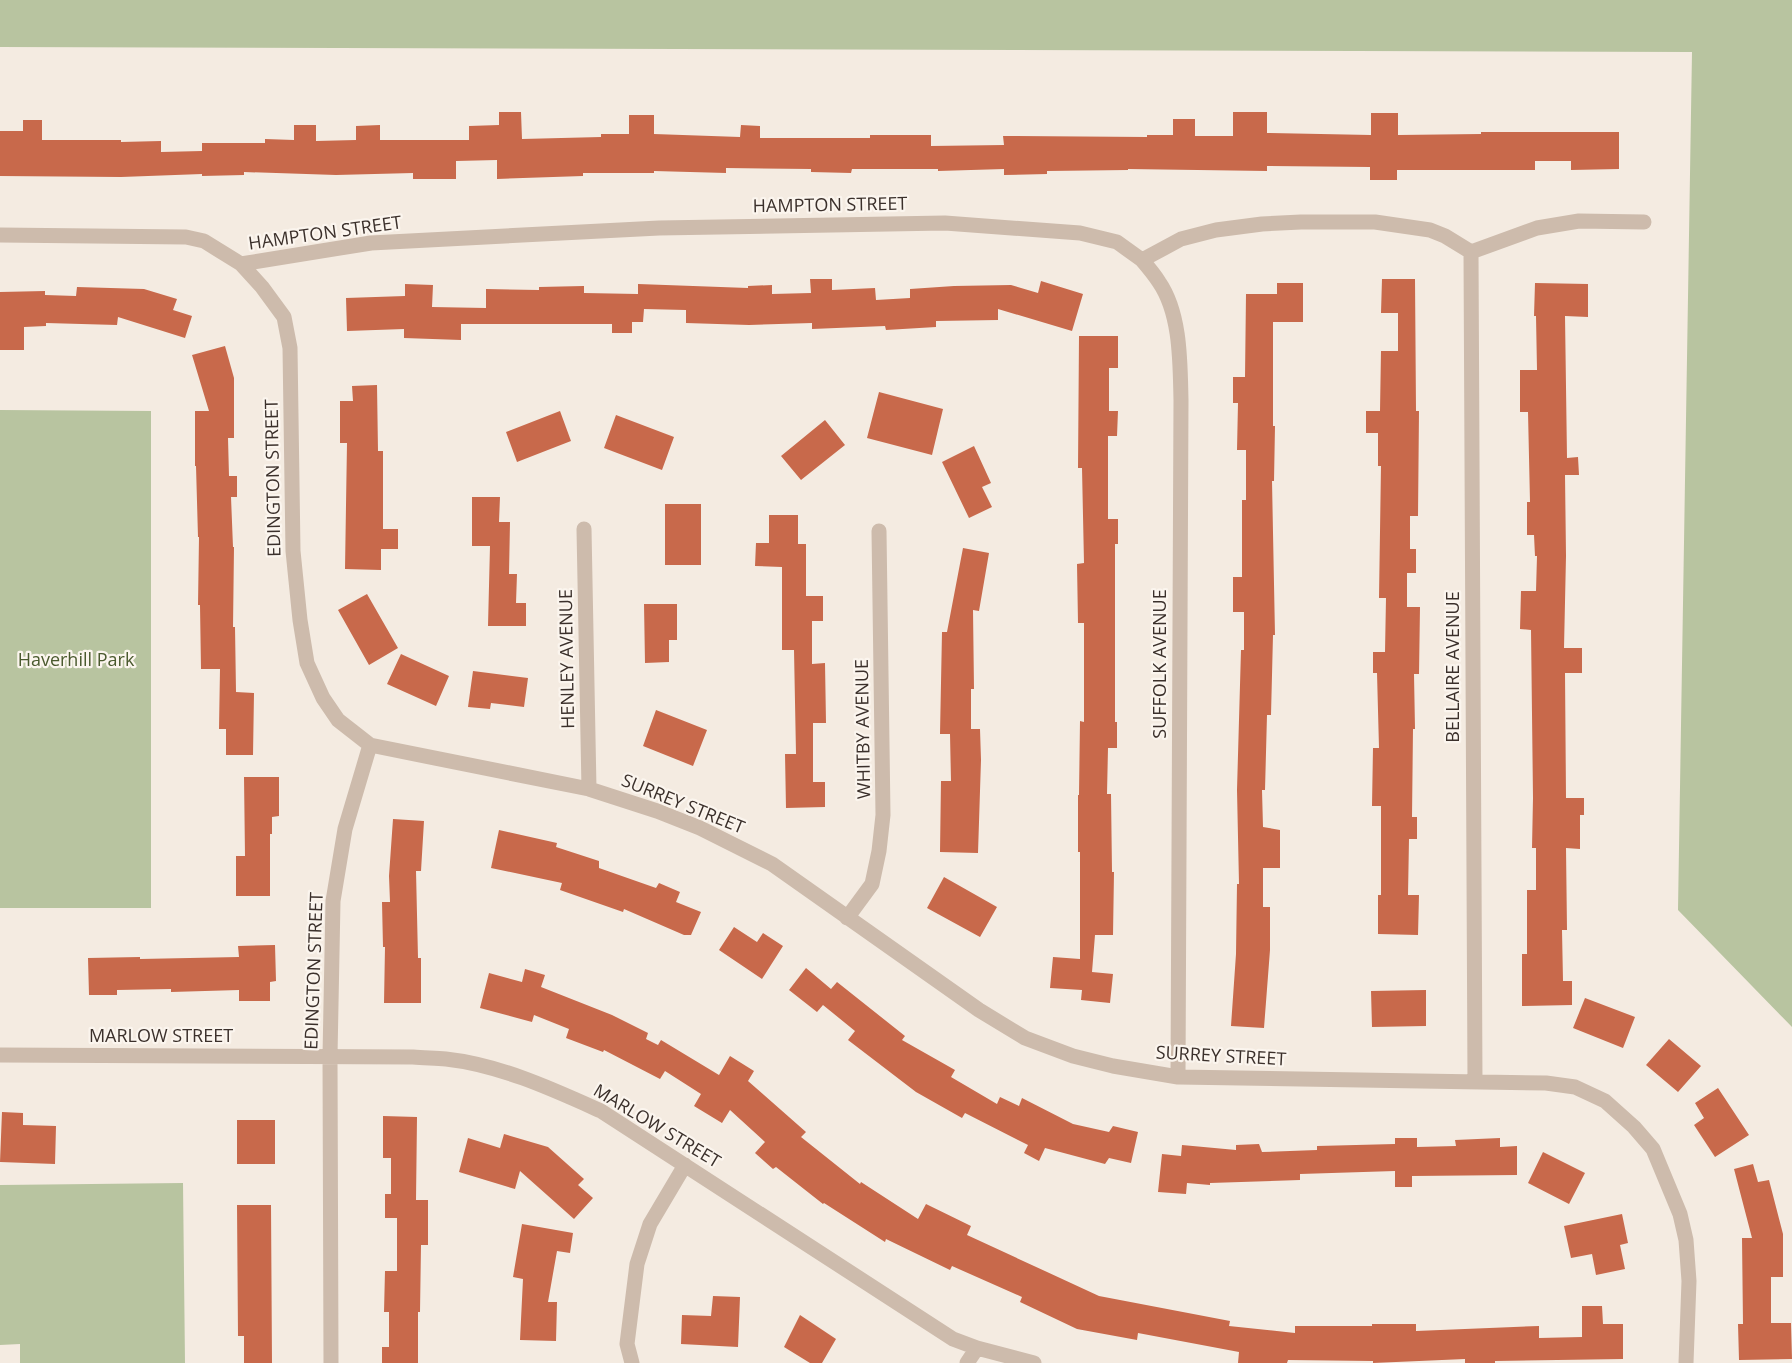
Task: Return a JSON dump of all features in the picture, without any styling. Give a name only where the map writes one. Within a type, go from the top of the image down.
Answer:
[{"type":"street","points":[[1142,260],[1181,239],[1262,224],[1375,222],[1430,231],[1445,236],[1471,252],[1537,228],[1579,221],[1644,222]]},
{"type":"street","name":"HAMPTON STREET","points":[[0,235],[186,237],[204,241],[241,264],[371,243],[659,228],[945,223],[1080,233],[1117,242],[1142,260]]},
{"type":"street","name":"BELLAIRE AVENUE","points":[[1471,252],[1475,1082]]},
{"type":"street","name":"SUFFOLK AVENUE","points":[[1142,260],[1161,284],[1172,309],[1179,347],[1178,1077]]},
{"type":"street","name":"EDINGTON STREET","points":[[241,264],[262,287],[284,317],[290,348],[292,551],[307,663],[338,720],[370,745],[345,829],[333,901],[330,1056],[331,1363]]},
{"type":"street","name":"HENLEY AVENUE","points":[[585,529],[589,789]]},
{"type":"street","name":"WHITBY AVENUE","points":[[847,918],[872,884],[884,815],[879,531]]},
{"type":"street","name":"SURREY STREET","points":[[370,745],[589,789],[657,811],[699,828],[772,864],[979,1010],[1025,1038],[1073,1056],[1113,1066],[1178,1077],[1546,1083],[1575,1088],[1605,1101],[1653,1149],[1680,1214],[1686,1240],[1689,1281],[1686,1363]]},
{"type":"street","name":"MARLOW STREET","points":[[0,1055],[413,1057],[447,1059],[493,1069],[544,1085],[601,1111],[954,1339],[977,1348],[1035,1363]]},
{"type":"street","points":[[632,1363],[627,1344],[637,1264],[650,1224],[686,1165]]},
{"type":"street","points":[[967,1363],[977,1348]]},
{"type":"green space","points":[[0,0],[1792,0],[1792,1027],[1678,910],[1692,52],[0,47]]},
{"type":"green space","name":"Haverhill Park","points":[[0,410],[151,411],[151,908],[0,908]]},
{"type":"green space","points":[[183,1183],[185,1363],[20,1363],[20,1344],[0,1345],[0,1185]]},
{"type":"building","points":[[499,112],[521,112],[522,139],[629,134],[629,115],[654,115],[654,134],[740,137],[741,125],[760,126],[760,138],[870,138],[870,135],[931,135],[931,146],[1004,145],[1003,136],[1147,137],[1147,135],[1173,135],[1173,119],[1195,119],[1195,136],[1233,136],[1233,112],[1267,112],[1267,133],[1371,135],[1371,113],[1398,113],[1398,135],[1481,134],[1481,132],[1619,132],[1619,169],[1571,170],[1571,161],[1535,161],[1535,170],[1397,170],[1397,180],[1370,180],[1370,167],[1267,166],[1267,171],[1128,169],[1047,171],[1047,174],[1004,175],[1004,169],[938,171],[938,169],[852,169],[851,173],[811,172],[811,169],[726,168],[726,173],[654,171],[654,173],[583,173],[583,176],[497,179],[497,160],[456,161],[456,179],[413,179],[413,173],[336,175],[244,172],[244,175],[202,176],[202,174],[121,177],[0,176],[0,131],[23,131],[23,120],[42,120],[42,140],[161,141],[161,152],[202,151],[202,143],[265,143],[265,139],[294,140],[294,125],[316,125],[316,141],[356,140],[356,126],[380,125],[380,140],[469,140],[469,126],[499,125]]},
{"type":"building","points":[[810,279],[832,279],[832,290],[875,288],[876,300],[910,298],[910,289],[954,286],[1011,285],[1038,293],[1041,281],[1083,294],[1072,331],[998,309],[998,320],[936,321],[936,327],[886,330],[885,326],[812,329],[812,323],[749,325],[686,323],[686,310],[644,309],[643,322],[632,322],[632,333],[612,333],[612,324],[461,324],[461,340],[404,338],[404,329],[347,331],[346,298],[405,296],[405,284],[433,285],[432,307],[486,308],[486,289],[539,290],[539,287],[584,286],[584,293],[638,294],[638,284],[748,288],[748,286],[772,285],[772,294],[811,293]]},
{"type":"building","points":[[1382,279],[1415,279],[1416,411],[1419,411],[1418,516],[1410,516],[1410,549],[1416,549],[1416,573],[1407,573],[1407,607],[1420,607],[1419,674],[1414,674],[1415,729],[1413,729],[1412,817],[1417,817],[1417,839],[1409,839],[1408,895],[1419,895],[1418,935],[1378,934],[1378,895],[1381,895],[1381,806],[1372,806],[1373,748],[1379,748],[1377,673],[1373,673],[1373,652],[1385,652],[1386,598],[1379,598],[1381,466],[1378,466],[1378,433],[1366,433],[1366,411],[1380,411],[1381,351],[1398,351],[1398,313],[1381,313]]},
{"type":"building","points":[[1277,283],[1303,283],[1303,322],[1273,322],[1273,426],[1275,426],[1274,481],[1272,481],[1275,635],[1273,635],[1271,715],[1267,715],[1265,790],[1262,790],[1263,827],[1280,830],[1280,868],[1263,868],[1263,907],[1270,907],[1270,950],[1264,1028],[1231,1026],[1236,954],[1237,884],[1239,884],[1237,790],[1241,650],[1244,650],[1244,612],[1233,612],[1233,577],[1242,577],[1242,500],[1246,500],[1246,450],[1237,450],[1238,403],[1233,403],[1233,377],[1245,377],[1246,294],[1277,294]]},
{"type":"building","points":[[1535,283],[1588,284],[1588,317],[1565,316],[1567,458],[1578,457],[1579,475],[1565,475],[1564,648],[1582,648],[1582,673],[1565,673],[1566,798],[1584,798],[1584,815],[1580,815],[1580,849],[1566,848],[1567,930],[1562,930],[1563,981],[1572,981],[1572,1005],[1522,1006],[1522,954],[1527,954],[1527,890],[1536,890],[1536,848],[1532,848],[1531,630],[1520,629],[1521,591],[1536,591],[1537,556],[1535,556],[1534,535],[1527,535],[1527,502],[1530,502],[1528,412],[1520,412],[1520,370],[1537,370]]},
{"type":"building","points":[[77,287],[144,289],[177,299],[173,310],[192,316],[185,338],[118,317],[117,325],[46,323],[46,326],[24,327],[24,350],[0,350],[0,292],[45,291],[45,295],[76,296]]},
{"type":"building","points":[[1079,336],[1118,336],[1118,368],[1109,368],[1109,411],[1118,411],[1117,436],[1108,436],[1108,519],[1118,519],[1118,544],[1115,544],[1117,748],[1108,748],[1107,794],[1111,794],[1112,872],[1114,872],[1113,935],[1095,935],[1092,972],[1113,974],[1110,1003],[1081,1000],[1082,990],[1050,988],[1053,957],[1080,959],[1078,795],[1080,721],[1084,722],[1084,623],[1078,623],[1077,564],[1084,563],[1082,468],[1078,468]]},
{"type":"building","points":[[225,346],[234,378],[234,438],[228,438],[229,476],[237,476],[237,497],[231,497],[236,692],[254,693],[253,755],[226,755],[226,729],[219,729],[220,669],[201,669],[195,411],[209,411],[192,355]]},
{"type":"building","points":[[377,385],[378,451],[383,451],[383,529],[398,529],[398,549],[381,549],[381,570],[345,569],[347,443],[340,443],[340,401],[353,401],[352,386]]},
{"type":"building","points":[[879,392],[943,409],[932,455],[867,438]]},
{"type":"building","points":[[560,411],[571,441],[517,462],[506,432]]},
{"type":"building","points":[[616,415],[674,437],[662,470],[604,448]]},
{"type":"building","points":[[825,420],[845,445],[801,480],[781,456]]},
{"type":"building","points":[[974,446],[991,483],[982,487],[992,507],[969,518],[942,462]]},
{"type":"building","points":[[472,497],[500,497],[499,522],[510,522],[509,574],[517,574],[516,603],[526,603],[526,626],[488,626],[490,546],[472,546]]},
{"type":"building","points":[[665,504],[701,504],[701,565],[665,565]]},
{"type":"building","points":[[769,515],[798,515],[798,544],[806,544],[806,596],[823,596],[823,621],[812,621],[812,664],[825,663],[826,723],[813,723],[813,782],[825,782],[825,807],[786,808],[785,754],[796,754],[794,650],[782,650],[782,567],[755,566],[756,543],[769,543]]},
{"type":"building","points":[[963,548],[989,553],[979,611],[973,610],[974,689],[971,689],[971,729],[980,729],[981,760],[978,853],[940,852],[941,781],[951,781],[950,734],[940,734],[942,632],[947,632]]},
{"type":"building","points":[[367,594],[398,648],[369,665],[338,610]]},
{"type":"building","points":[[644,604],[677,604],[677,640],[669,640],[669,662],[645,663]]},
{"type":"building","points":[[401,654],[449,676],[436,706],[387,684]]},
{"type":"building","points":[[473,671],[528,678],[524,707],[491,703],[490,709],[468,707]]},
{"type":"building","points":[[656,710],[707,730],[693,766],[643,746]]},
{"type":"building","points":[[244,777],[279,777],[279,816],[272,817],[272,834],[270,834],[270,896],[236,896],[236,856],[245,856]]},
{"type":"building","points":[[393,819],[424,821],[421,871],[416,871],[421,1003],[384,1003],[385,947],[383,947],[382,902],[390,902],[389,876]]},
{"type":"building","points":[[499,830],[557,843],[556,847],[599,861],[599,868],[656,888],[659,883],[680,892],[676,902],[701,912],[691,935],[684,935],[624,909],[623,912],[560,890],[562,883],[491,868]]},
{"type":"building","points":[[944,877],[997,907],[980,937],[927,908]]},
{"type":"building","points":[[734,927],[757,942],[763,933],[783,946],[762,979],[719,950]]},
{"type":"building","points":[[275,945],[276,981],[270,982],[270,1001],[239,1001],[239,990],[171,992],[171,989],[117,990],[117,995],[89,995],[88,958],[239,957],[238,946]]},
{"type":"building","points":[[806,968],[831,989],[837,982],[905,1036],[902,1040],[955,1070],[951,1077],[997,1104],[1000,1097],[1019,1106],[1022,1098],[1073,1124],[1109,1132],[1113,1126],[1138,1132],[1131,1163],[1109,1158],[1105,1164],[1045,1148],[1039,1161],[1024,1153],[1028,1145],[965,1113],[962,1118],[916,1092],[848,1040],[855,1031],[823,1005],[817,1012],[789,990]]},
{"type":"building","points":[[525,969],[545,975],[541,987],[612,1015],[648,1033],[646,1039],[658,1045],[661,1040],[719,1075],[730,1056],[754,1071],[748,1081],[806,1132],[801,1137],[860,1184],[861,1182],[918,1219],[926,1204],[971,1226],[967,1235],[1099,1296],[1230,1321],[1229,1326],[1295,1333],[1295,1326],[1416,1324],[1416,1331],[1539,1326],[1539,1338],[1582,1337],[1582,1306],[1602,1306],[1603,1324],[1623,1324],[1623,1359],[1495,1361],[1495,1363],[1465,1363],[1465,1359],[1373,1363],[1373,1361],[1288,1360],[1287,1363],[1238,1363],[1239,1352],[1138,1333],[1137,1340],[1077,1329],[1020,1302],[1022,1297],[952,1266],[950,1270],[886,1239],[885,1242],[823,1204],[776,1167],[773,1169],[755,1153],[765,1142],[730,1110],[722,1123],[694,1106],[701,1094],[665,1071],[660,1079],[604,1050],[603,1052],[566,1038],[569,1029],[534,1015],[532,1022],[480,1008],[489,973],[522,982]]},
{"type":"building","points":[[1426,990],[1426,1026],[1372,1027],[1371,991]]},
{"type":"building","points":[[1585,998],[1635,1017],[1623,1048],[1573,1028]]},
{"type":"building","points":[[1669,1039],[1701,1066],[1678,1092],[1646,1065]]},
{"type":"building","points":[[1718,1088],[1749,1135],[1715,1157],[1694,1125],[1704,1118],[1695,1103]]},
{"type":"building","points":[[2,1112],[23,1113],[23,1125],[56,1126],[55,1164],[0,1162]]},
{"type":"building","points":[[383,1116],[417,1117],[416,1200],[428,1200],[428,1245],[421,1245],[418,1363],[382,1363],[382,1347],[389,1347],[389,1312],[384,1312],[385,1271],[397,1271],[397,1218],[385,1218],[385,1194],[391,1194],[391,1158],[383,1158]]},
{"type":"building","points":[[237,1120],[275,1120],[275,1164],[237,1164]]},
{"type":"building","points":[[504,1134],[548,1147],[584,1179],[578,1185],[593,1198],[574,1219],[520,1171],[515,1189],[459,1172],[468,1138],[500,1148]]},
{"type":"building","points":[[1395,1138],[1417,1138],[1417,1147],[1456,1146],[1455,1140],[1500,1138],[1500,1147],[1517,1146],[1517,1175],[1412,1176],[1412,1187],[1395,1187],[1395,1171],[1300,1174],[1300,1180],[1210,1183],[1210,1185],[1187,1183],[1186,1194],[1158,1192],[1162,1154],[1181,1156],[1182,1145],[1236,1150],[1236,1145],[1259,1144],[1262,1152],[1317,1150],[1317,1146],[1395,1144]]},
{"type":"building","points":[[1543,1152],[1585,1173],[1569,1204],[1528,1183]]},
{"type":"building","points":[[1753,1164],[1758,1182],[1769,1180],[1783,1234],[1783,1277],[1771,1277],[1771,1323],[1791,1323],[1792,1359],[1739,1360],[1738,1324],[1743,1324],[1742,1238],[1752,1238],[1734,1169]]},
{"type":"building","points":[[237,1205],[271,1205],[272,1363],[244,1363],[244,1336],[238,1336]]},
{"type":"building","points":[[1622,1214],[1628,1243],[1620,1245],[1625,1269],[1596,1275],[1592,1254],[1571,1258],[1564,1226]]},
{"type":"building","points":[[522,1224],[573,1233],[570,1253],[557,1251],[548,1302],[557,1302],[556,1341],[520,1340],[523,1279],[513,1277]]},
{"type":"building","points":[[713,1296],[740,1297],[738,1347],[681,1344],[682,1315],[711,1316]]},
{"type":"building","points":[[800,1315],[836,1339],[822,1363],[810,1363],[784,1347]]}]
